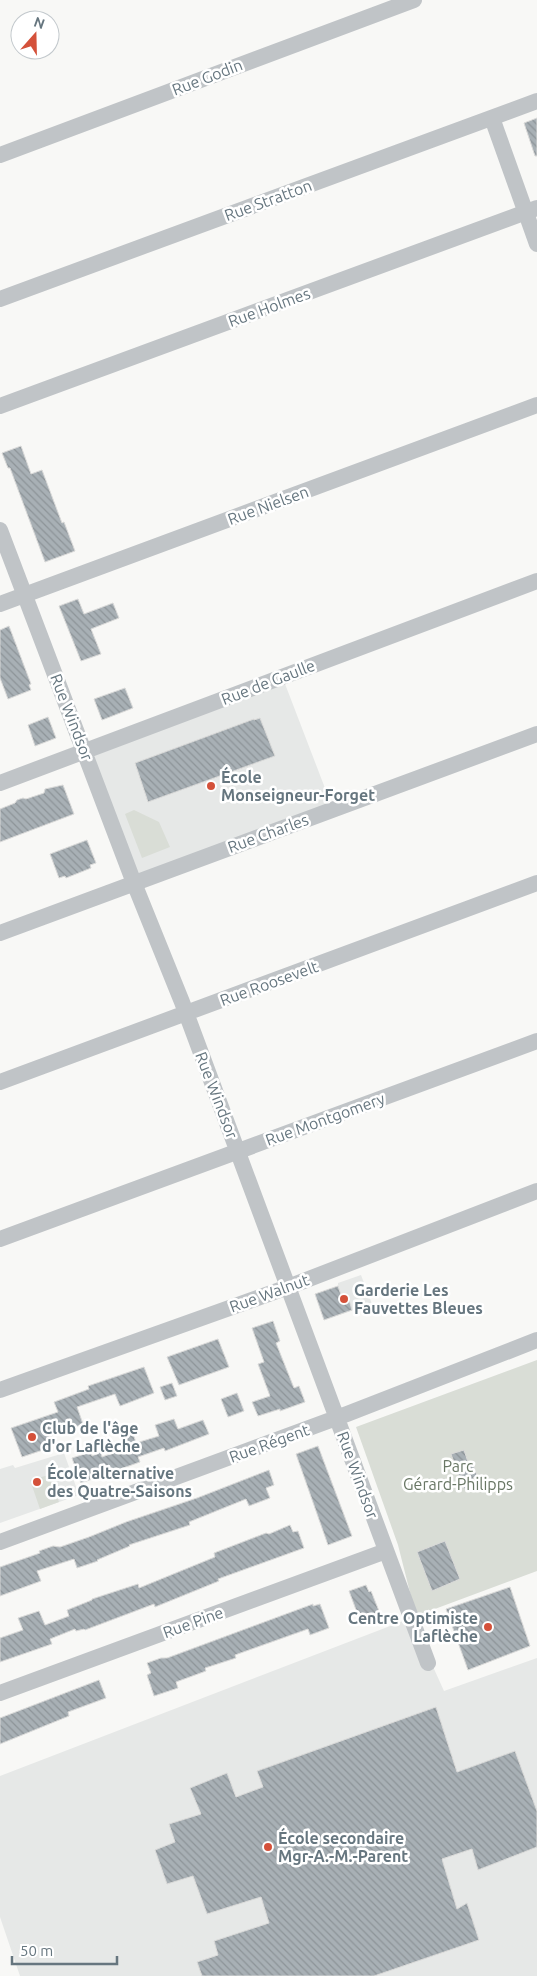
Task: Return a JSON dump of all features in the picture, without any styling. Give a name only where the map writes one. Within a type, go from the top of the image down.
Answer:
[{"type":"street","name":"Rue Godin","points":[[0,155],[414,0]]},
{"type":"street","name":"Rue Stratton","points":[[0,299],[537,101]]},
{"type":"street","points":[[492,118],[531,210],[537,244]]},
{"type":"street","name":"Rue Holmes","points":[[0,406],[531,210]]},
{"type":"street","name":"Rue Nielsen","points":[[0,604],[537,405]]},
{"type":"street","name":"Rue Windsor","points":[[0,530],[134,883],[186,1013],[428,1663]]},
{"type":"street","name":"Rue de Gaulle","points":[[0,783],[537,581]]},
{"type":"street","name":"Rue Charles","points":[[0,933],[537,734]]},
{"type":"street","name":"Rue Roosevelt","points":[[0,1082],[537,883]]},
{"type":"street","name":"Rue Montgomery","points":[[0,1239],[537,1041]]},
{"type":"street","name":"Rue Walnut","points":[[0,1390],[288,1287],[537,1191]]},
{"type":"street","name":"Rue Régent","points":[[0,1542],[336,1418],[537,1340]]},
{"type":"street","name":"Rue Pine","points":[[0,1693],[386,1551]]},
{"type":"shaded area","name":"École Monseigneur-Forget","points":[[282,676],[333,809],[134,883],[84,751]]},
{"type":"shaded area","name":"Garderie Les Fauvettes Bleues","points":[[361,1275],[372,1304],[324,1320],[315,1294]]},
{"type":"shaded area","name":"École alternative des Quatre-Saisons","points":[[64,1453],[79,1495],[0,1523],[0,1469],[13,1465],[15,1468]]},
{"type":"shaded area","name":"École secondaire Mgr-A.-M.-Parent","points":[[411,1618],[444,1691],[537,1658],[537,1976],[20,1976],[0,1917],[0,1776]]},
{"type":"green space","points":[[134,810],[159,822],[170,847],[142,858],[125,814]]},
{"type":"green space","name":"Parc Gérard-Philipps","points":[[537,1360],[537,1571],[416,1616],[398,1545],[356,1427]]},
{"type":"green space","points":[[49,1475],[59,1502],[40,1509],[30,1480]]},
{"type":"building","points":[[537,118],[537,156],[535,156],[524,123]]},
{"type":"building","points":[[21,446],[31,474],[42,470],[75,551],[45,562],[10,468],[8,468],[2,453]]},
{"type":"building","points":[[78,599],[84,614],[113,603],[119,618],[91,629],[101,654],[81,661],[59,606]]},
{"type":"building","points":[[9,626],[31,684],[29,685],[31,690],[8,699],[0,678],[0,630]]},
{"type":"building","points":[[125,688],[133,708],[102,720],[94,699]]},
{"type":"building","points":[[48,717],[56,738],[35,746],[28,725]]},
{"type":"building","points":[[260,718],[275,756],[148,802],[135,763]]},
{"type":"building","points":[[63,785],[74,814],[0,842],[0,809],[15,803],[17,800],[44,793],[45,789]]},
{"type":"building","points":[[87,840],[96,863],[90,865],[91,868],[66,878],[65,876],[59,878],[50,854]]},
{"type":"building","name":"Garderie Les Fauvettes Bleues","points":[[338,1286],[343,1301],[349,1300],[352,1310],[324,1320],[315,1294]]},
{"type":"building","points":[[273,1321],[280,1341],[276,1343],[294,1388],[299,1386],[305,1402],[258,1416],[252,1402],[270,1396],[258,1364],[264,1362],[252,1328]]},
{"type":"building","points":[[218,1339],[229,1367],[179,1385],[167,1357]]},
{"type":"building","points":[[144,1367],[154,1393],[120,1406],[115,1394],[77,1407],[83,1424],[49,1437],[52,1447],[22,1457],[11,1428],[58,1412],[54,1402],[89,1389],[88,1386]]},
{"type":"building","points":[[172,1383],[177,1396],[165,1400],[160,1387]]},
{"type":"building","points":[[237,1393],[244,1411],[228,1417],[221,1399]]},
{"type":"building","points":[[174,1419],[178,1429],[203,1420],[209,1434],[165,1451],[164,1448],[138,1457],[140,1462],[81,1483],[72,1458],[91,1452],[92,1456],[101,1452],[102,1457],[126,1448],[122,1437],[133,1433],[136,1443],[159,1436],[155,1425]]},
{"type":"building","points":[[318,1446],[352,1536],[328,1545],[296,1454]]},
{"type":"building","points":[[464,1450],[469,1465],[473,1463],[477,1476],[473,1478],[476,1485],[464,1489],[451,1454]]},
{"type":"building","points":[[269,1470],[274,1485],[266,1488],[270,1498],[249,1506],[246,1499],[189,1522],[190,1525],[129,1545],[98,1561],[77,1568],[74,1559],[37,1571],[41,1581],[0,1596],[0,1567],[40,1553],[39,1551],[53,1546],[60,1547],[89,1537]]},
{"type":"building","points":[[290,1525],[293,1532],[298,1531],[304,1548],[218,1579],[219,1581],[155,1607],[154,1604],[85,1630],[76,1631],[75,1629],[50,1639],[52,1644],[0,1662],[0,1638],[23,1630],[18,1618],[39,1611],[45,1625],[69,1616],[67,1610],[92,1599],[138,1584],[139,1588],[215,1557],[214,1553]]},
{"type":"building","points":[[445,1541],[460,1579],[432,1591],[417,1552]]},
{"type":"building","points":[[366,1585],[369,1592],[371,1591],[381,1616],[361,1623],[349,1591]]},
{"type":"building","name":"Centre Optimiste Laflèche","points":[[510,1587],[530,1646],[468,1670],[446,1609]]},
{"type":"building","points":[[313,1604],[313,1606],[320,1604],[329,1628],[310,1635],[308,1629],[235,1655],[236,1658],[205,1668],[206,1671],[176,1682],[178,1688],[154,1696],[147,1675],[151,1673],[147,1663],[167,1658]]},
{"type":"building","points":[[99,1680],[106,1698],[68,1712],[69,1716],[0,1744],[0,1718]]},
{"type":"building","points":[[436,1707],[457,1772],[515,1751],[537,1811],[537,1847],[478,1870],[472,1849],[442,1859],[457,1909],[467,1903],[479,1940],[374,1976],[202,1976],[197,1962],[218,1955],[214,1941],[269,1923],[261,1897],[207,1914],[193,1876],[167,1884],[155,1850],[175,1842],[169,1824],[201,1814],[190,1788],[227,1773],[236,1797],[263,1787],[257,1771]]},
{"type":"place","name":"École Monseigneur-Forget","points":[[211,786]]},
{"type":"place","name":"Garderie Les Fauvettes Bleues","points":[[344,1299]]},
{"type":"place","name":"Club de l'âge d'or Laflèche","points":[[32,1437]]},
{"type":"place","name":"École alternative des Quatre-Saisons","points":[[37,1482]]},
{"type":"place","name":"Centre Optimiste Laflèche","points":[[488,1627]]},
{"type":"place","name":"École secondaire Mgr-A.-M.-Parent","points":[[268,1847]]}]
